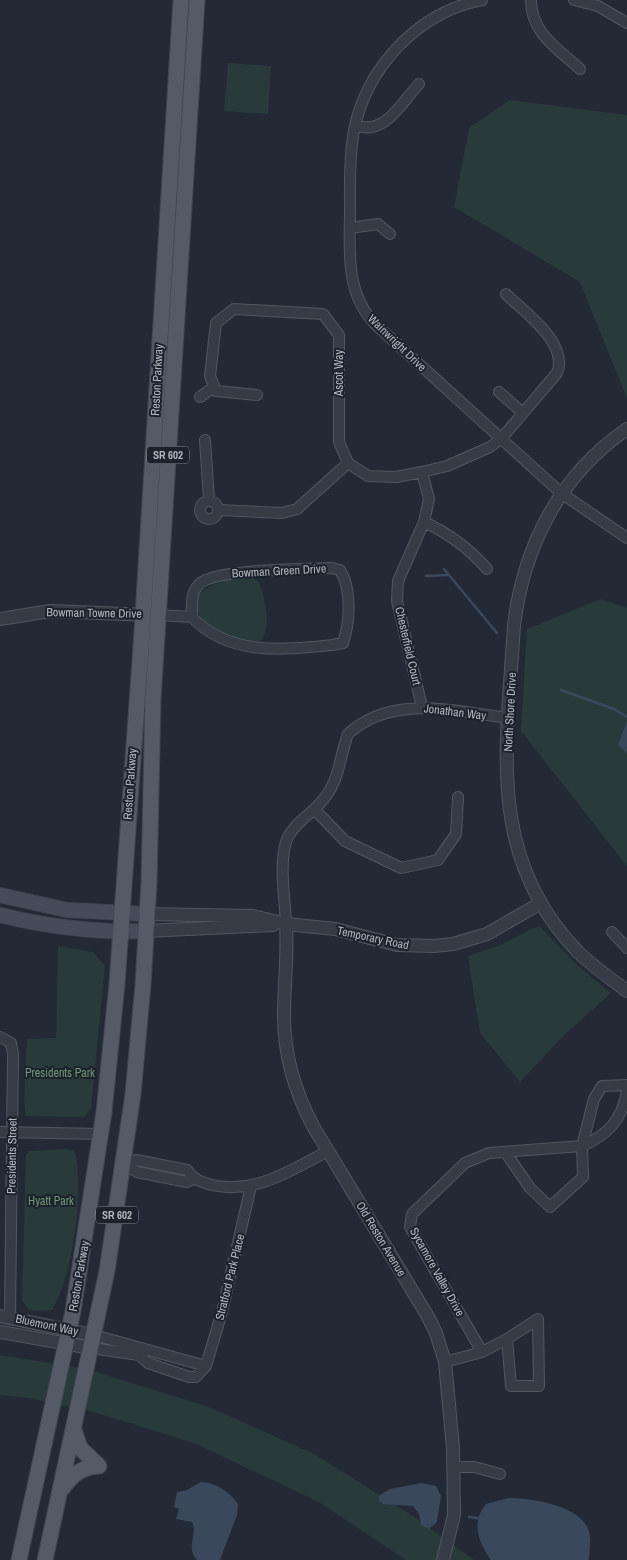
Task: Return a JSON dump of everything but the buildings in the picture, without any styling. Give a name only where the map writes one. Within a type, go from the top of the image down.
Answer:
[{"type":"main road","name":"Reston Parkway","points":[[19,1560],[67,1336],[86,1234],[101,1134],[117,984],[181,0]]},
{"type":"main road","name":"Reston Parkway","points":[[45,1560],[107,1271],[133,1094],[147,914],[150,747],[197,0]]},
{"type":"main road","points":[[0,895],[68,910],[147,914]]},
{"type":"main road","points":[[0,915],[52,927],[120,932],[146,931]]},
{"type":"main road","points":[[59,1492],[74,1474],[84,1468],[99,1466],[80,1448],[74,1423]]},
{"type":"street","name":"Wainwright Drive","points":[[482,0],[442,14],[424,24],[396,48],[375,77],[365,95],[356,125],[352,151],[350,228],[353,283],[364,310],[375,324],[561,493],[627,538]]},
{"type":"street","points":[[531,0],[531,14],[543,35],[580,69]]},
{"type":"street","points":[[574,0],[598,6],[627,23]]},
{"type":"street","points":[[356,125],[376,128],[384,124],[419,84]]},
{"type":"street","points":[[350,228],[378,224],[390,234]]},
{"type":"street","points":[[218,510],[282,513],[297,509],[348,463],[365,475],[396,477],[422,472],[481,452],[501,439],[557,372],[560,359],[559,352],[550,338],[506,294]]},
{"type":"street","name":"Ascot Way","points":[[214,387],[210,376],[216,323],[234,308],[323,314],[339,336],[340,442],[348,463]]},
{"type":"street","points":[[200,397],[214,387],[216,391],[257,395]]},
{"type":"street","points":[[499,392],[523,413]]},
{"type":"street","name":"North Shore Drive","points":[[627,429],[585,464],[561,493],[538,533],[522,577],[514,625],[507,782],[509,816],[521,862],[541,903],[564,936],[580,953],[627,991]]},
{"type":"street","points":[[205,440],[209,500]]},
{"type":"street","name":"Chesterfield Court","points":[[422,472],[428,499],[424,522],[398,581],[398,601],[422,707]]},
{"type":"street","points":[[209,500],[217,505],[218,510],[217,514],[209,519],[201,515],[201,505],[209,500]]},
{"type":"street","points":[[424,522],[446,532],[470,549],[488,569]]},
{"type":"street","name":"Bowman Green Drive","points":[[332,568],[340,570],[346,580],[348,627],[343,643],[314,647],[251,648],[226,642],[204,630],[192,617],[192,593],[202,581],[232,573],[332,568]]},
{"type":"street","name":"Bowman Towne Drive","points":[[0,619],[50,611],[158,615]]},
{"type":"street","points":[[158,615],[192,617]]},
{"type":"street","name":"Jonathan Way","points":[[286,924],[284,868],[286,842],[289,834],[328,795],[336,778],[348,734],[363,723],[401,709],[422,707],[509,718]]},
{"type":"street","points":[[315,810],[344,841],[401,868],[438,860],[456,834],[458,797]]},
{"type":"street","name":"Temporary Road","points":[[147,914],[252,916],[286,924],[335,929],[397,944],[434,946],[453,944],[488,934],[541,903]]},
{"type":"street","name":"Temporary Road","points":[[146,931],[286,924]]},
{"type":"street","name":"Old Reston Avenue","points":[[286,924],[284,1015],[287,1052],[299,1095],[328,1151],[436,1333],[444,1362],[454,1466],[454,1516],[443,1560]]},
{"type":"street","points":[[612,932],[627,948]]},
{"type":"street","name":"Presidents Street","points":[[0,1037],[11,1043],[13,1054],[5,1317]]},
{"type":"street","points":[[506,1152],[530,1188],[550,1207],[583,1177],[582,1146],[591,1107],[602,1086],[627,1085]]},
{"type":"street","name":"Sycamore Valley Drive","points":[[482,1352],[410,1227],[412,1214],[465,1163],[489,1153],[582,1146],[601,1138],[614,1123],[625,1105],[627,1091]]},
{"type":"street","points":[[0,1132],[101,1134]]},
{"type":"street","points":[[124,1164],[137,1172],[187,1182],[194,1179],[223,1187],[251,1186],[276,1178],[328,1151]]},
{"type":"street","name":"Stratford Park Place","points":[[206,1366],[222,1312],[251,1186]]},
{"type":"street","name":"Bluemont Way","points":[[5,1317],[67,1336],[92,1341]]},
{"type":"street","points":[[444,1362],[482,1352],[508,1339],[538,1319],[539,1386],[511,1386],[508,1339]]},
{"type":"street","name":"Bluemont Way","points":[[0,1332],[67,1336]]},
{"type":"street","points":[[92,1341],[206,1366],[196,1377],[189,1377],[148,1363],[139,1355],[92,1341]]},
{"type":"street","points":[[454,1466],[474,1467],[500,1474]]},
{"type":"green space","points":[[228,63],[271,66],[268,114],[224,111]]},
{"type":"green space","points":[[510,100],[627,115],[627,398],[580,282],[454,207],[469,128]]},
{"type":"green space","points":[[237,578],[253,578],[259,582],[267,620],[261,641],[244,641],[227,636],[212,628],[201,617],[196,606],[199,595],[212,585]]},
{"type":"green space","points":[[601,599],[627,608],[627,866],[521,731],[527,629]]},
{"type":"green space","points":[[540,927],[579,967],[611,993],[562,1037],[520,1082],[480,1033],[468,956],[501,945],[533,928]]},
{"type":"green space","name":"Presidents Park","points":[[58,946],[93,952],[105,966],[91,1108],[84,1117],[26,1116],[24,1101],[27,1039],[56,1038]]},
{"type":"green space","name":"Hyatt Park","points":[[67,1149],[74,1151],[78,1173],[77,1213],[71,1256],[66,1277],[52,1310],[30,1311],[22,1301],[26,1155],[29,1151]]},
{"type":"green space","points":[[0,1355],[86,1369],[209,1407],[314,1454],[413,1516],[474,1560],[406,1560],[319,1502],[194,1443],[90,1411],[28,1398],[0,1395]]},
{"type":"water","points":[[627,721],[627,753],[618,745]]},
{"type":"water","points":[[201,1482],[212,1484],[222,1489],[238,1504],[237,1515],[220,1560],[197,1560],[192,1550],[194,1532],[192,1522],[176,1519],[179,1509],[174,1507],[177,1492],[187,1490]]},
{"type":"water","points":[[421,1483],[436,1486],[441,1496],[437,1522],[429,1529],[421,1525],[419,1514],[413,1506],[383,1504],[379,1501],[379,1496],[390,1489]]},
{"type":"water","points":[[508,1498],[541,1501],[575,1514],[588,1529],[590,1540],[589,1560],[491,1560],[478,1532],[479,1518],[486,1504]]},
{"type":"waterway","points":[[444,569],[497,633]]},
{"type":"waterway","points":[[426,576],[448,575]]},
{"type":"waterway","points":[[561,690],[614,709],[627,717]]},
{"type":"waterway","points":[[469,1517],[477,1518]]}]
